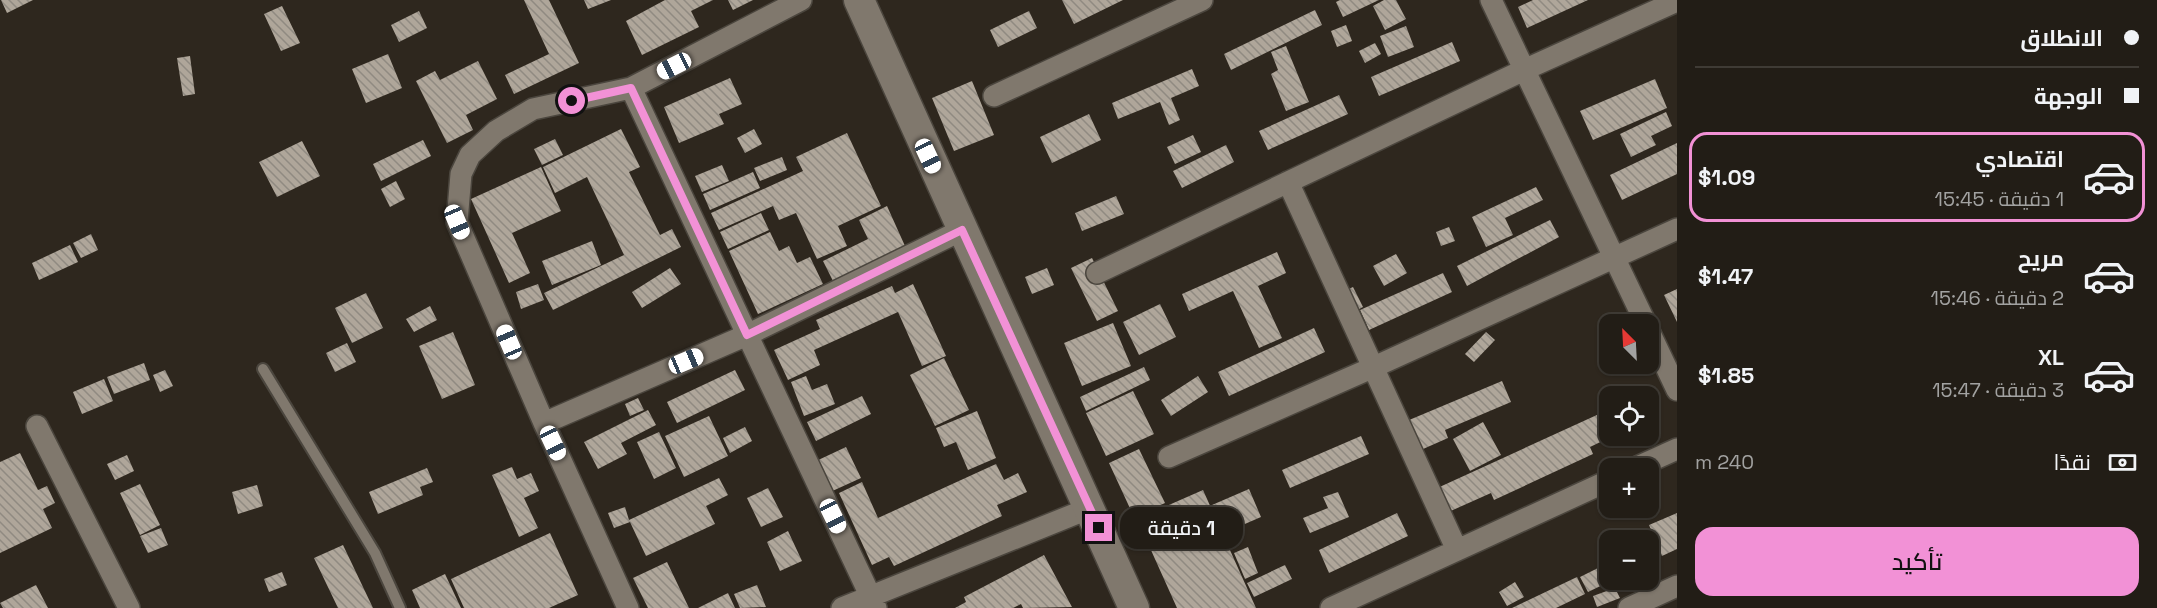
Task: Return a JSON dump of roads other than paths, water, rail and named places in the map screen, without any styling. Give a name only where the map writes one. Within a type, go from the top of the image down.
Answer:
[{"type":"main road","points":[[859,0],[1134,608]]},
{"type":"street","points":[[628,608],[544,423],[457,222],[461,174],[470,155],[496,131],[533,109],[631,88],[801,0]]},
{"type":"street","points":[[994,96],[1202,0]]},
{"type":"street","points":[[1491,0],[1641,314]]},
{"type":"street","points":[[1096,273],[1526,69],[1677,1]]},
{"type":"street","points":[[631,88],[873,602]]},
{"type":"street","points":[[1288,182],[1457,550]]},
{"type":"street","points":[[1169,457],[1374,368],[1677,229]]},
{"type":"street","points":[[544,423],[747,335],[962,230]]},
{"type":"street","points":[[1659,352],[1677,390]]},
{"type":"street","points":[[37,426],[129,608]]},
{"type":"street","points":[[1657,458],[1677,449]]},
{"type":"street","points":[[1331,608],[1599,485]]},
{"type":"street","points":[[842,608],[873,602],[1090,508]]},
{"type":"street","points":[[1629,608],[1677,586]]},
{"type":"lane","points":[[263,369],[375,553],[400,608]]}]
